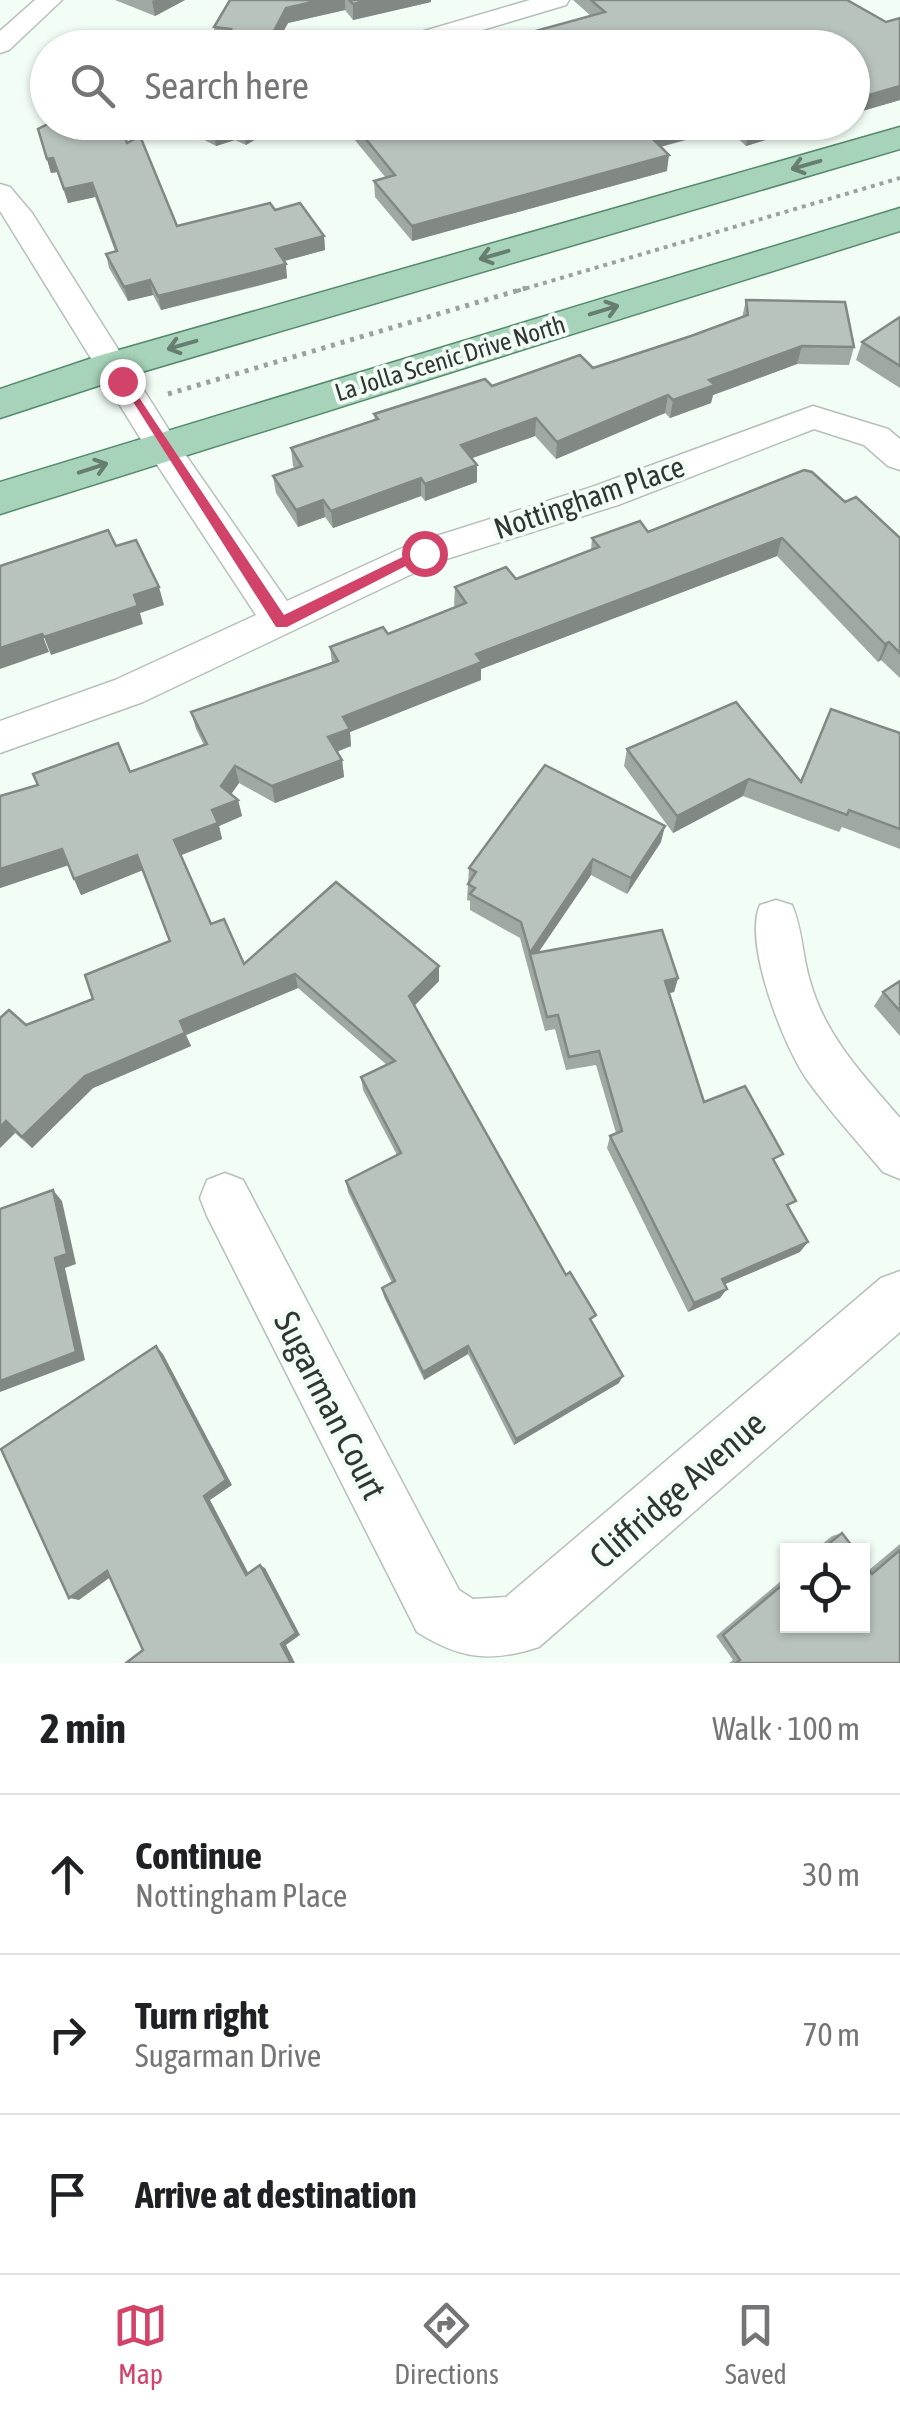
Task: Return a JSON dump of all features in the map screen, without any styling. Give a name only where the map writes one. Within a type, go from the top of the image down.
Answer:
[{"type":"main road","points":[[0,404],[112,366],[900,138]]},
{"type":"main road","name":"La Jolla Scenic Drive North","points":[[0,498],[900,219]]},
{"type":"street","points":[[0,46],[50,0]]},
{"type":"street","points":[[454,30],[558,0]]},
{"type":"street","points":[[0,193],[17,213],[162,446],[282,623]]},
{"type":"street","name":"Nottingham Place","points":[[0,737],[129,691],[282,623],[424,553],[605,496],[812,417],[876,437],[900,458]]},
{"type":"street","points":[[776,920],[787,983],[822,1062],[900,1155]]},
{"type":"street","name":"Sugarman Court","points":[[225,1198],[438,1611]]},
{"type":"street","name":"Cliffridge Avenue","points":[[438,1611],[467,1629],[518,1626],[900,1296]]},
{"type":"path","points":[[164,395],[900,178]]},
{"type":"building","points":[[230,0],[321,0],[286,8],[274,30],[214,27]]},
{"type":"building","points":[[591,0],[847,0],[886,22],[900,18],[900,86],[870,95],[870,30],[539,30],[605,12]]},
{"type":"building","points":[[41,140],[142,140],[177,226],[270,203],[275,210],[300,203],[324,236],[276,249],[286,264],[248,274],[158,296],[150,280],[124,287],[106,254],[117,251],[92,183],[64,189],[53,158],[47,159]]},
{"type":"building","points":[[367,140],[654,140],[669,155],[412,226],[374,181],[395,175]]},
{"type":"building","points":[[746,300],[845,302],[854,347],[802,346],[709,380],[715,385],[673,400],[668,395],[557,442],[536,418],[461,445],[477,465],[425,484],[421,478],[331,511],[323,500],[296,510],[273,476],[302,466],[291,448],[378,419],[374,414],[485,379],[492,386],[580,355],[593,368],[748,315]]},
{"type":"building","points":[[900,317],[900,366],[862,342]]},
{"type":"building","points":[[804,470],[812,472],[845,502],[856,497],[900,538],[900,653],[889,642],[885,644],[782,538],[476,654],[482,662],[343,717],[350,729],[328,737],[342,760],[272,786],[235,766],[221,786],[238,800],[212,810],[218,823],[174,840],[211,924],[224,919],[244,964],[336,882],[439,966],[409,996],[566,1275],[570,1272],[596,1315],[590,1319],[623,1376],[516,1439],[468,1346],[423,1372],[382,1288],[395,1281],[346,1181],[401,1153],[361,1077],[395,1061],[295,974],[180,1021],[185,1033],[85,1076],[22,1137],[6,1121],[0,1127],[0,1018],[9,1010],[26,1025],[93,999],[85,975],[170,941],[137,855],[74,879],[62,849],[0,869],[0,796],[38,785],[33,774],[118,743],[130,772],[207,744],[191,712],[338,661],[330,647],[383,627],[388,634],[466,603],[455,587],[506,567],[516,579],[599,547],[592,538],[640,521],[648,532]]},
{"type":"building","points":[[108,530],[116,546],[136,540],[159,587],[134,595],[138,606],[0,648],[0,566]]},
{"type":"building","points":[[736,702],[801,782],[831,709],[900,733],[900,829],[849,810],[847,815],[749,779],[677,816],[627,749]]},
{"type":"building","points":[[545,765],[665,826],[631,878],[593,859],[530,953],[521,922],[470,894],[475,888],[468,884],[476,872],[469,868]]},
{"type":"building","points":[[662,930],[678,978],[665,981],[704,1102],[745,1086],[783,1154],[773,1159],[796,1201],[787,1205],[808,1242],[722,1279],[727,1289],[694,1303],[610,1136],[622,1131],[599,1051],[569,1057],[558,1015],[547,1017],[530,954]]},
{"type":"building","points":[[900,981],[900,1011],[883,992]]},
{"type":"building","points":[[53,1190],[67,1254],[55,1258],[76,1352],[0,1381],[0,1209]]},
{"type":"building","points":[[156,1346],[226,1480],[204,1496],[246,1575],[260,1565],[296,1633],[281,1644],[291,1663],[126,1663],[143,1650],[107,1571],[69,1598],[1,1449]]},
{"type":"building","points":[[842,1533],[850,1543],[830,1543]]},
{"type":"building","points":[[900,1550],[900,1663],[736,1663],[740,1660],[723,1635],[780,1587],[780,1633],[870,1633],[870,1571],[872,1574]]},
{"type":"route","points":[[122,381],[282,623],[424,553]]}]
